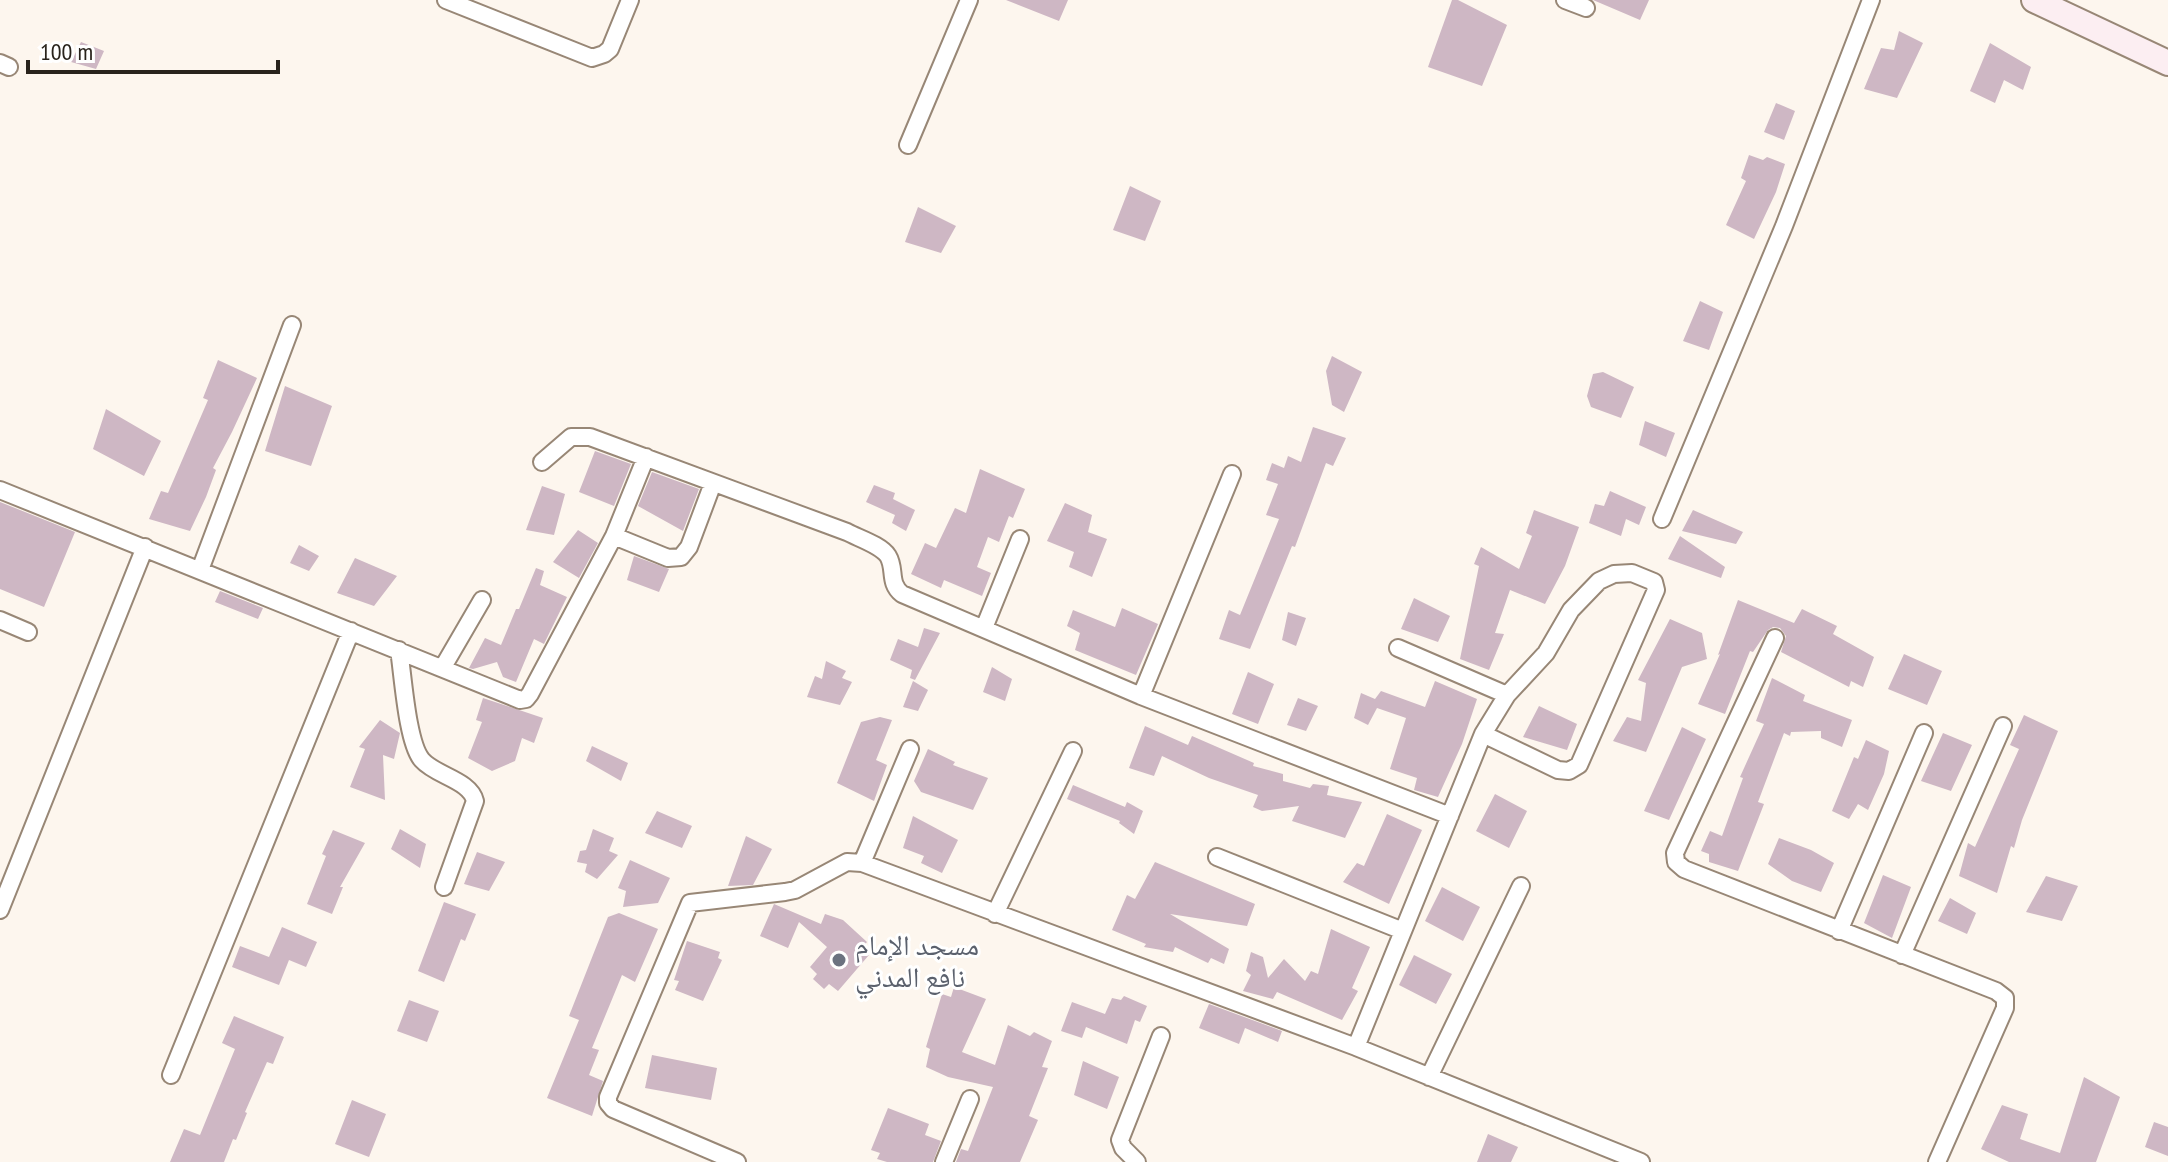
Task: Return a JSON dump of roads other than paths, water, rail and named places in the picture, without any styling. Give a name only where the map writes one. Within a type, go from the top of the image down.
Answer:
[{"type":"main road","points":[[2034,0],[2168,63]]},
{"type":"street","points":[[446,0],[592,58],[610,49],[630,0]]},
{"type":"street","points":[[908,145],[969,0]]},
{"type":"street","points":[[1565,0],[1586,8]]},
{"type":"street","points":[[1662,519],[1784,226],[1871,0]]},
{"type":"street","points":[[200,570],[292,325]]},
{"type":"street","points":[[542,462],[571,437],[581,435],[847,532],[883,551],[889,558],[893,582],[902,594],[1141,696],[1450,816]]},
{"type":"street","points":[[0,490],[443,667],[515,700],[526,699],[614,536],[646,457]]},
{"type":"street","points":[[1141,696],[1232,474]]},
{"type":"street","points":[[614,536],[668,558],[681,557],[689,547],[713,483]]},
{"type":"street","points":[[984,628],[1020,539]]},
{"type":"street","points":[[0,910],[145,547]]},
{"type":"street","points":[[1356,1047],[1483,734],[1507,695],[1546,653],[1571,610],[1599,581],[1614,574],[1632,573],[1657,585],[1579,765],[1569,771],[1558,770],[1483,734]]},
{"type":"street","points":[[443,667],[482,600]]},
{"type":"street","points":[[0,620],[28,632]]},
{"type":"street","points":[[171,1075],[351,631]]},
{"type":"street","points":[[1775,638],[1675,853],[1676,862],[1684,869],[1996,991],[2005,998],[2005,1008],[1937,1162]]},
{"type":"street","points":[[1398,648],[1507,695]]},
{"type":"street","points":[[399,650],[413,737],[420,758],[439,774],[469,789],[475,801],[444,887]]},
{"type":"street","points":[[1902,955],[2003,726]]},
{"type":"street","points":[[1839,931],[1924,733]]},
{"type":"street","points":[[862,863],[910,749]]},
{"type":"street","points":[[995,914],[1073,751]]},
{"type":"street","points":[[1217,857],[1403,931]]},
{"type":"street","points":[[737,1162],[613,1109],[608,1097],[690,903],[795,890],[847,862],[862,863],[1356,1047],[1641,1162]]},
{"type":"street","points":[[1429,1077],[1521,886]]},
{"type":"street","points":[[1137,1162],[1123,1148],[1120,1140],[1161,1036]]},
{"type":"street","points":[[944,1162],[970,1099]]},
{"type":"place","name":"مسجد الإمام نافع المدني","points":[[839,960]]}]
